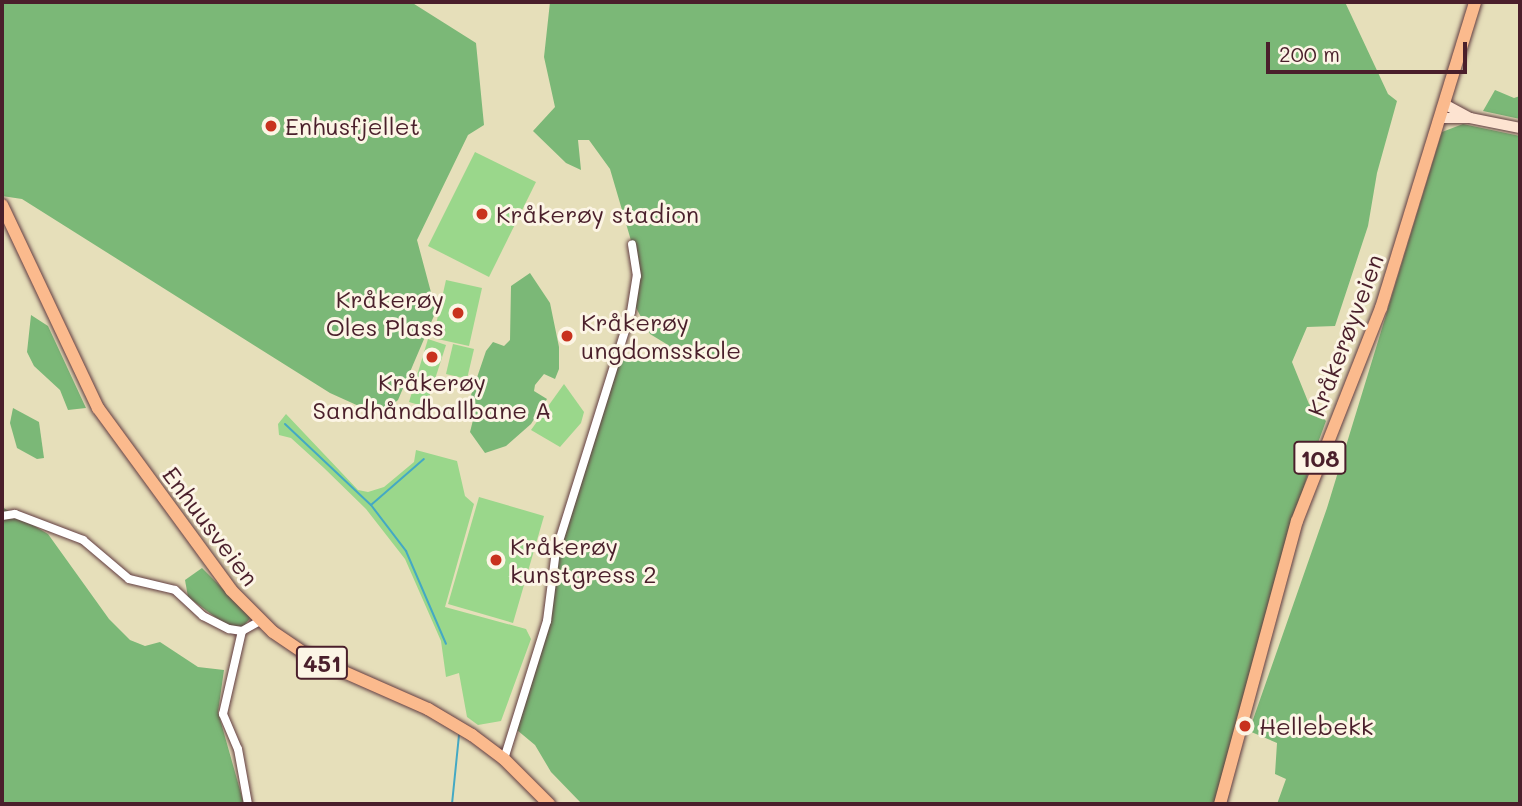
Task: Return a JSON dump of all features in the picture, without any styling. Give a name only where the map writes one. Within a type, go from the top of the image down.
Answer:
[{"type":"main road","name":"Kråkerøyveien","points":[[1220,804],[1297,521],[1381,308],[1475,2]]},
{"type":"main road","points":[[1444,104],[1470,118]]},
{"type":"main road","points":[[1440,118],[1470,118],[1520,128]]},
{"type":"main road","name":"Enhuusveien","points":[[2,205],[98,408],[215,573],[260,621],[310,657],[443,717],[504,759],[549,804]]},
{"type":"street","points":[[504,759],[547,621],[556,551],[631,312],[636,254],[632,244]]},
{"type":"street","points":[[2,516],[15,514],[83,540],[129,579],[175,590],[203,616],[242,631]]},
{"type":"street","points":[[248,804],[238,749],[223,713],[242,631],[260,621]]},
{"type":"green space","points":[[2,2],[411,2],[476,43],[484,125],[468,135],[417,240],[436,311],[398,400],[386,410],[372,412],[330,393],[22,199],[2,196]]},
{"type":"green space","points":[[550,2],[1345,2],[1388,94],[1397,101],[1377,173],[1368,226],[1335,326],[1307,327],[1292,362],[1309,404],[1326,421],[1312,459],[1214,804],[582,804],[551,772],[535,745],[517,730],[547,621],[551,577],[616,354],[664,362],[668,345],[650,334],[633,302],[637,276],[632,244],[610,169],[589,140],[578,140],[581,170],[566,163],[533,131],[555,107],[544,57]]},
{"type":"green space","points":[[1495,90],[1514,98],[1520,96],[1520,119],[1483,111]]},
{"type":"green space","points":[[1463,124],[1520,136],[1520,804],[1277,804],[1286,779],[1275,774],[1277,743],[1249,731],[1327,508],[1442,132]]},
{"type":"green space","name":"Kråkerøy stadion","points":[[475,152],[536,182],[489,277],[428,246]]},
{"type":"green space","points":[[530,273],[550,303],[559,347],[559,369],[555,379],[544,374],[535,385],[534,391],[547,399],[531,424],[506,446],[485,453],[470,432],[473,420],[467,415],[468,404],[486,351],[493,342],[504,346],[510,340],[511,286]]},
{"type":"green space","name":"Kråkerøy Oles Plass","points":[[446,280],[482,288],[469,346],[433,338]]},
{"type":"green space","points":[[31,315],[48,326],[86,408],[68,410],[60,390],[34,366],[27,352]]},
{"type":"green space","points":[[428,339],[446,345],[426,407],[409,402]]},
{"type":"green space","points":[[453,344],[474,349],[467,379],[446,374]]},
{"type":"green space","points":[[564,384],[584,412],[581,423],[560,447],[531,430]]},
{"type":"green space","points":[[13,408],[39,422],[44,458],[37,459],[17,448],[10,423]]},
{"type":"green space","points":[[286,414],[358,490],[368,492],[384,487],[414,462],[416,450],[457,461],[465,496],[474,504],[445,607],[526,629],[531,639],[501,721],[478,725],[467,717],[459,673],[446,677],[441,641],[405,559],[366,509],[291,438],[279,435],[278,424]]},
{"type":"green space","name":"Kråkerøy kunstgress 2","points":[[479,497],[544,516],[513,623],[448,604]]},
{"type":"green space","points":[[2,507],[48,534],[109,619],[130,640],[145,646],[160,642],[198,667],[224,670],[218,712],[244,804],[2,804]]},
{"type":"green space","points":[[202,568],[251,617],[243,627],[226,625],[188,597],[185,580]]},
{"type":"waterway","points":[[285,424],[371,505],[406,551],[446,644]]},
{"type":"waterway","points":[[371,505],[424,459]]},
{"type":"waterway","points":[[452,804],[459,735]]},
{"type":"place","name":"Enhusfjellet","points":[[271,126]]},
{"type":"place","name":"Kråkerøy stadion","points":[[482,214]]},
{"type":"place","name":"Kråkerøy Oles Plass","points":[[458,313]]},
{"type":"place","name":"Kråkerøy ungdomsskole","points":[[567,336]]},
{"type":"place","name":"Kråkerøy Sandhåndballbane A","points":[[432,357]]},
{"type":"place","name":"Kråkerøy kunstgress 2","points":[[496,560]]},
{"type":"place","name":"Hellebekk","points":[[1245,726]]}]
